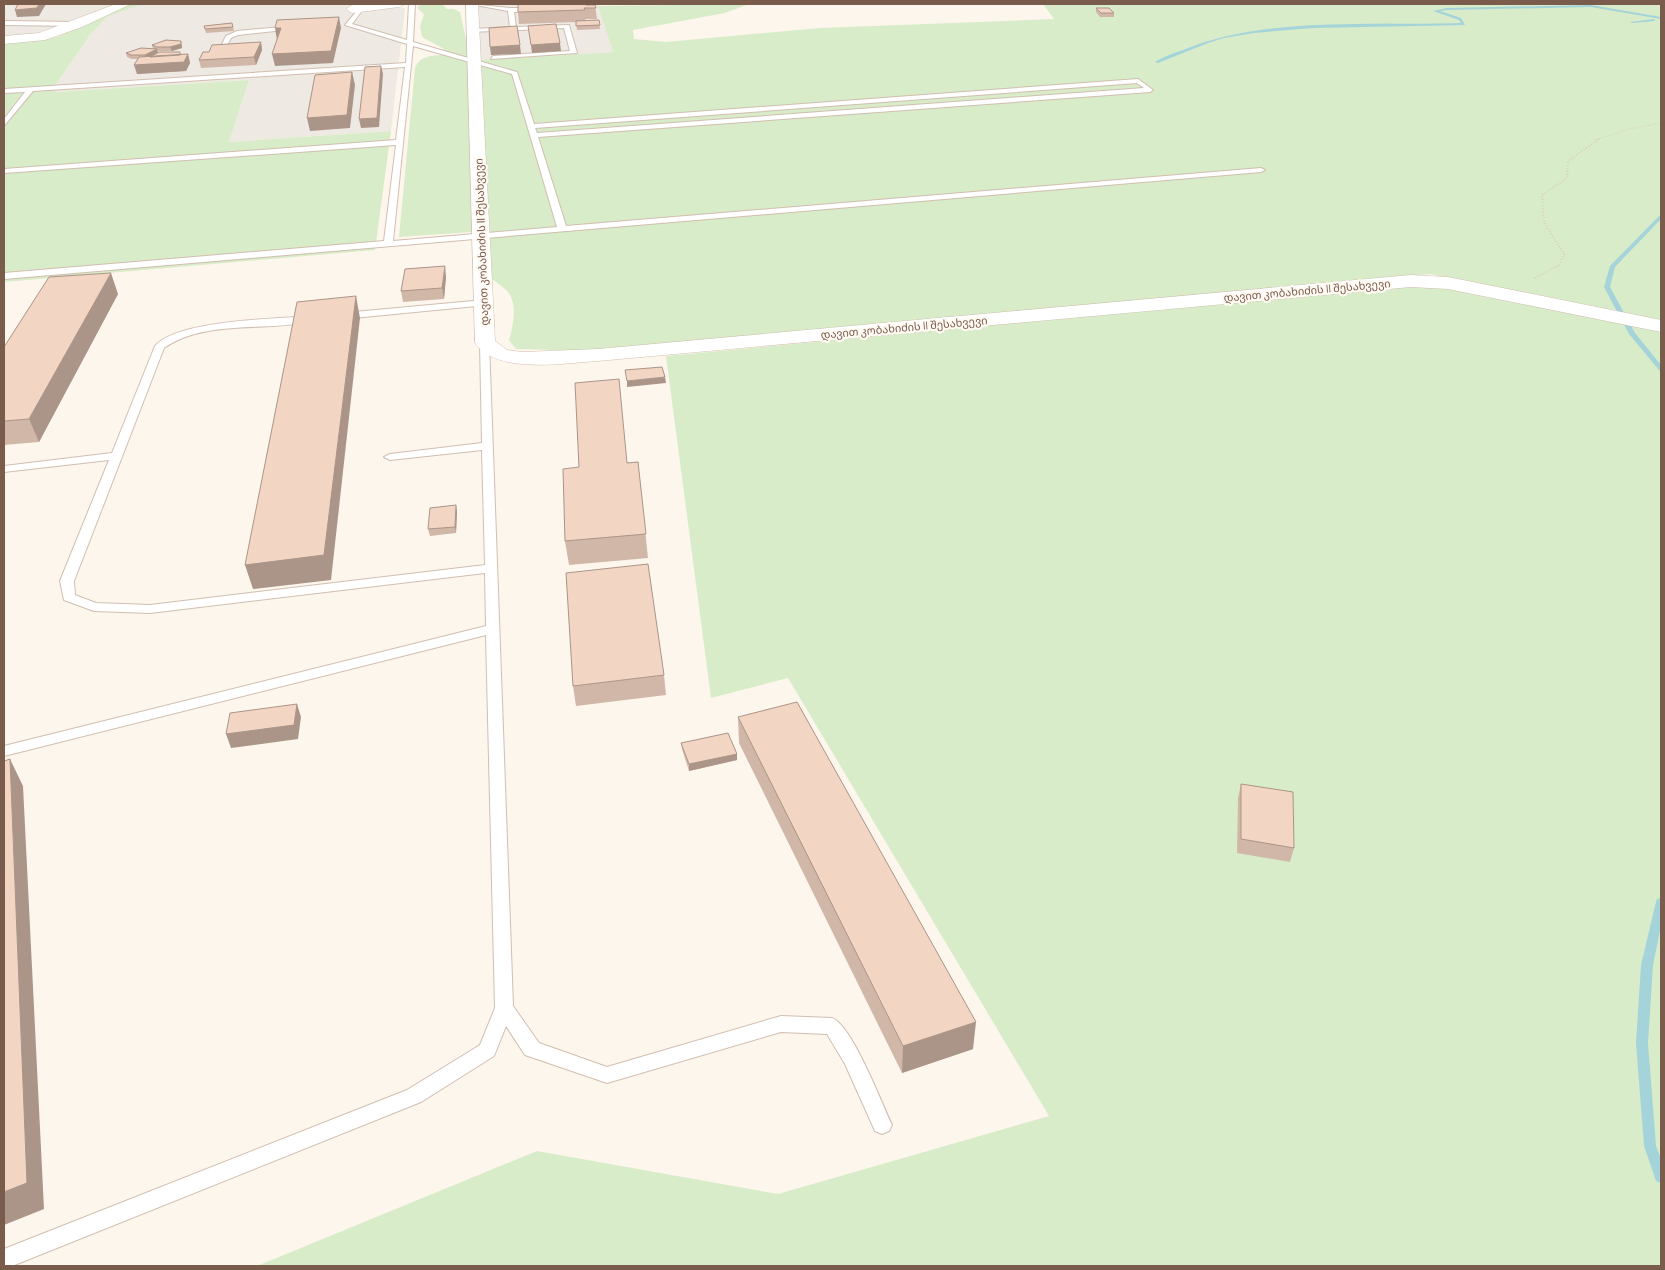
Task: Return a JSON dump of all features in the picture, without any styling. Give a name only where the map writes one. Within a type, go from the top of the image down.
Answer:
[{"type":"street","points":[[4,40],[40,36],[78,24],[125,4]]},
{"type":"street","points":[[357,8],[399,4]]},
{"type":"street","name":"დავით კობახიძის II შესახვევი","points":[[472,4],[485,343],[501,355],[522,358],[598,355],[1411,281],[1448,283],[1661,326]]},
{"type":"lane","points":[[388,243],[409,65],[412,4]]},
{"type":"lane","points":[[472,4],[511,10],[547,8]]},
{"type":"lane","points":[[348,25],[357,8]]},
{"type":"lane","points":[[511,10],[513,29]]},
{"type":"lane","points":[[4,23],[78,24]]},
{"type":"lane","points":[[338,25],[348,25],[515,73],[562,228]]},
{"type":"lane","points":[[473,31],[566,26],[574,53],[493,58]]},
{"type":"lane","points":[[222,48],[228,37],[236,34],[300,28]]},
{"type":"lane","points":[[4,91],[409,65]]},
{"type":"lane","points":[[1138,81],[1150,90],[532,130],[1138,81]]},
{"type":"lane","points":[[4,124],[30,90]]},
{"type":"lane","points":[[4,171],[400,142]]},
{"type":"lane","points":[[4,276],[1261,170]]},
{"type":"lane","points":[[484,303],[196,330],[173,337],[160,346],[67,581],[69,597],[94,608],[150,608],[492,568]]},
{"type":"lane","points":[[4,1259],[414,1096],[487,1050],[504,1008],[485,343]]},
{"type":"lane","points":[[390,457],[488,446]]},
{"type":"lane","points":[[4,469],[116,456]]},
{"type":"lane","points":[[4,751],[494,629]]},
{"type":"lane","points":[[504,1008],[532,1049],[607,1075],[780,1024],[832,1026],[853,1060],[882,1125]]},
{"type":"path","points":[[1506,295],[1559,265],[1564,254],[1544,222],[1542,196],[1567,178],[1568,161],[1594,140],[1630,129],[1661,123]]},
{"type":"shaded area","points":[[4,4],[114,4],[37,34],[4,38]]},
{"type":"shaded area","points":[[143,4],[385,4],[340,10],[405,8],[391,131],[229,142],[249,80],[55,92],[55,86],[90,35],[107,17]]},
{"type":"shaded area","points":[[478,4],[598,4],[613,52],[480,60]]},
{"type":"green space","points":[[129,4],[143,4],[107,17],[90,35],[55,86],[55,92],[249,80],[229,142],[391,131],[375,250],[4,282],[4,42],[57,37]]},
{"type":"green space","points":[[442,4],[447,9],[454,9],[460,12],[467,44],[472,232],[399,237],[415,68],[420,61],[429,56],[441,55],[444,49],[422,37],[420,26],[424,14],[418,9],[418,6]]},
{"type":"green space","points":[[749,4],[725,13],[633,30],[634,39],[666,42],[820,28],[1054,19],[1043,4],[1661,4],[1661,324],[1624,321],[1560,301],[1430,274],[599,351],[516,349],[509,340],[514,316],[511,297],[506,290],[492,279],[480,60],[613,52],[598,6]]},
{"type":"green space","points":[[1416,285],[1451,286],[1661,329],[1661,1266],[257,1266],[537,1151],[778,1194],[1049,1116],[788,678],[711,698],[666,356]]},
{"type":"building","points":[[18,4],[39,4],[37,8],[15,10]]},
{"type":"building","points":[[518,4],[585,4],[595,5],[596,8],[518,12]]},
{"type":"building","points":[[1096,8],[1109,8],[1114,13],[1101,13]]},
{"type":"building","points":[[339,17],[331,51],[272,54],[281,28],[275,28],[277,20]]},
{"type":"building","points":[[599,20],[600,25],[576,26],[576,21]]},
{"type":"building","points":[[232,23],[233,27],[205,29],[204,26]]},
{"type":"building","points":[[556,24],[560,43],[531,45],[528,26]]},
{"type":"building","points":[[517,26],[520,45],[490,47],[489,28]]},
{"type":"building","points":[[166,40],[181,41],[181,44],[170,47],[152,45]]},
{"type":"building","points":[[261,42],[254,57],[199,60],[203,52],[209,52],[212,45]]},
{"type":"building","points":[[141,48],[157,49],[145,55],[126,53]]},
{"type":"building","points":[[159,52],[180,52],[180,55],[150,57]]},
{"type":"building","points":[[188,54],[184,62],[134,65],[139,57]]},
{"type":"building","points":[[381,66],[377,118],[359,119],[365,67]]},
{"type":"building","points":[[352,72],[347,115],[307,118],[315,75]]},
{"type":"building","points":[[445,266],[442,288],[401,291],[405,269]]},
{"type":"building","points":[[111,273],[29,419],[4,421],[4,347],[49,277]]},
{"type":"building","points":[[356,296],[324,555],[245,565],[297,302]]},
{"type":"building","points":[[662,367],[665,377],[627,381],[625,370]]},
{"type":"building","points":[[619,379],[627,463],[638,462],[646,534],[565,541],[563,469],[579,467],[575,383]]},
{"type":"building","points":[[456,505],[455,527],[428,529],[430,508]]},
{"type":"building","points":[[648,564],[664,675],[573,686],[566,573]]},
{"type":"building","points":[[797,702],[976,1022],[903,1046],[738,717]]},
{"type":"building","points":[[297,704],[294,725],[226,734],[230,713]]},
{"type":"building","points":[[728,733],[737,754],[689,764],[681,743]]},
{"type":"building","points":[[10,759],[27,1183],[4,1192],[4,761]]},
{"type":"building","points":[[1241,784],[1293,792],[1294,848],[1241,839]]},
{"type":"waterway","points":[[1157,62],[1207,42],[1253,32],[1313,27],[1464,24],[1460,19],[1435,11],[1447,9],[1591,6],[1661,18]]},
{"type":"waterway","points":[[1632,22],[1654,20]]},
{"type":"waterway","points":[[1661,216],[1612,267],[1607,287],[1632,334],[1661,369]]},
{"type":"waterway","points":[[1661,902],[1647,965],[1642,1043],[1650,1146],[1661,1177]]}]
